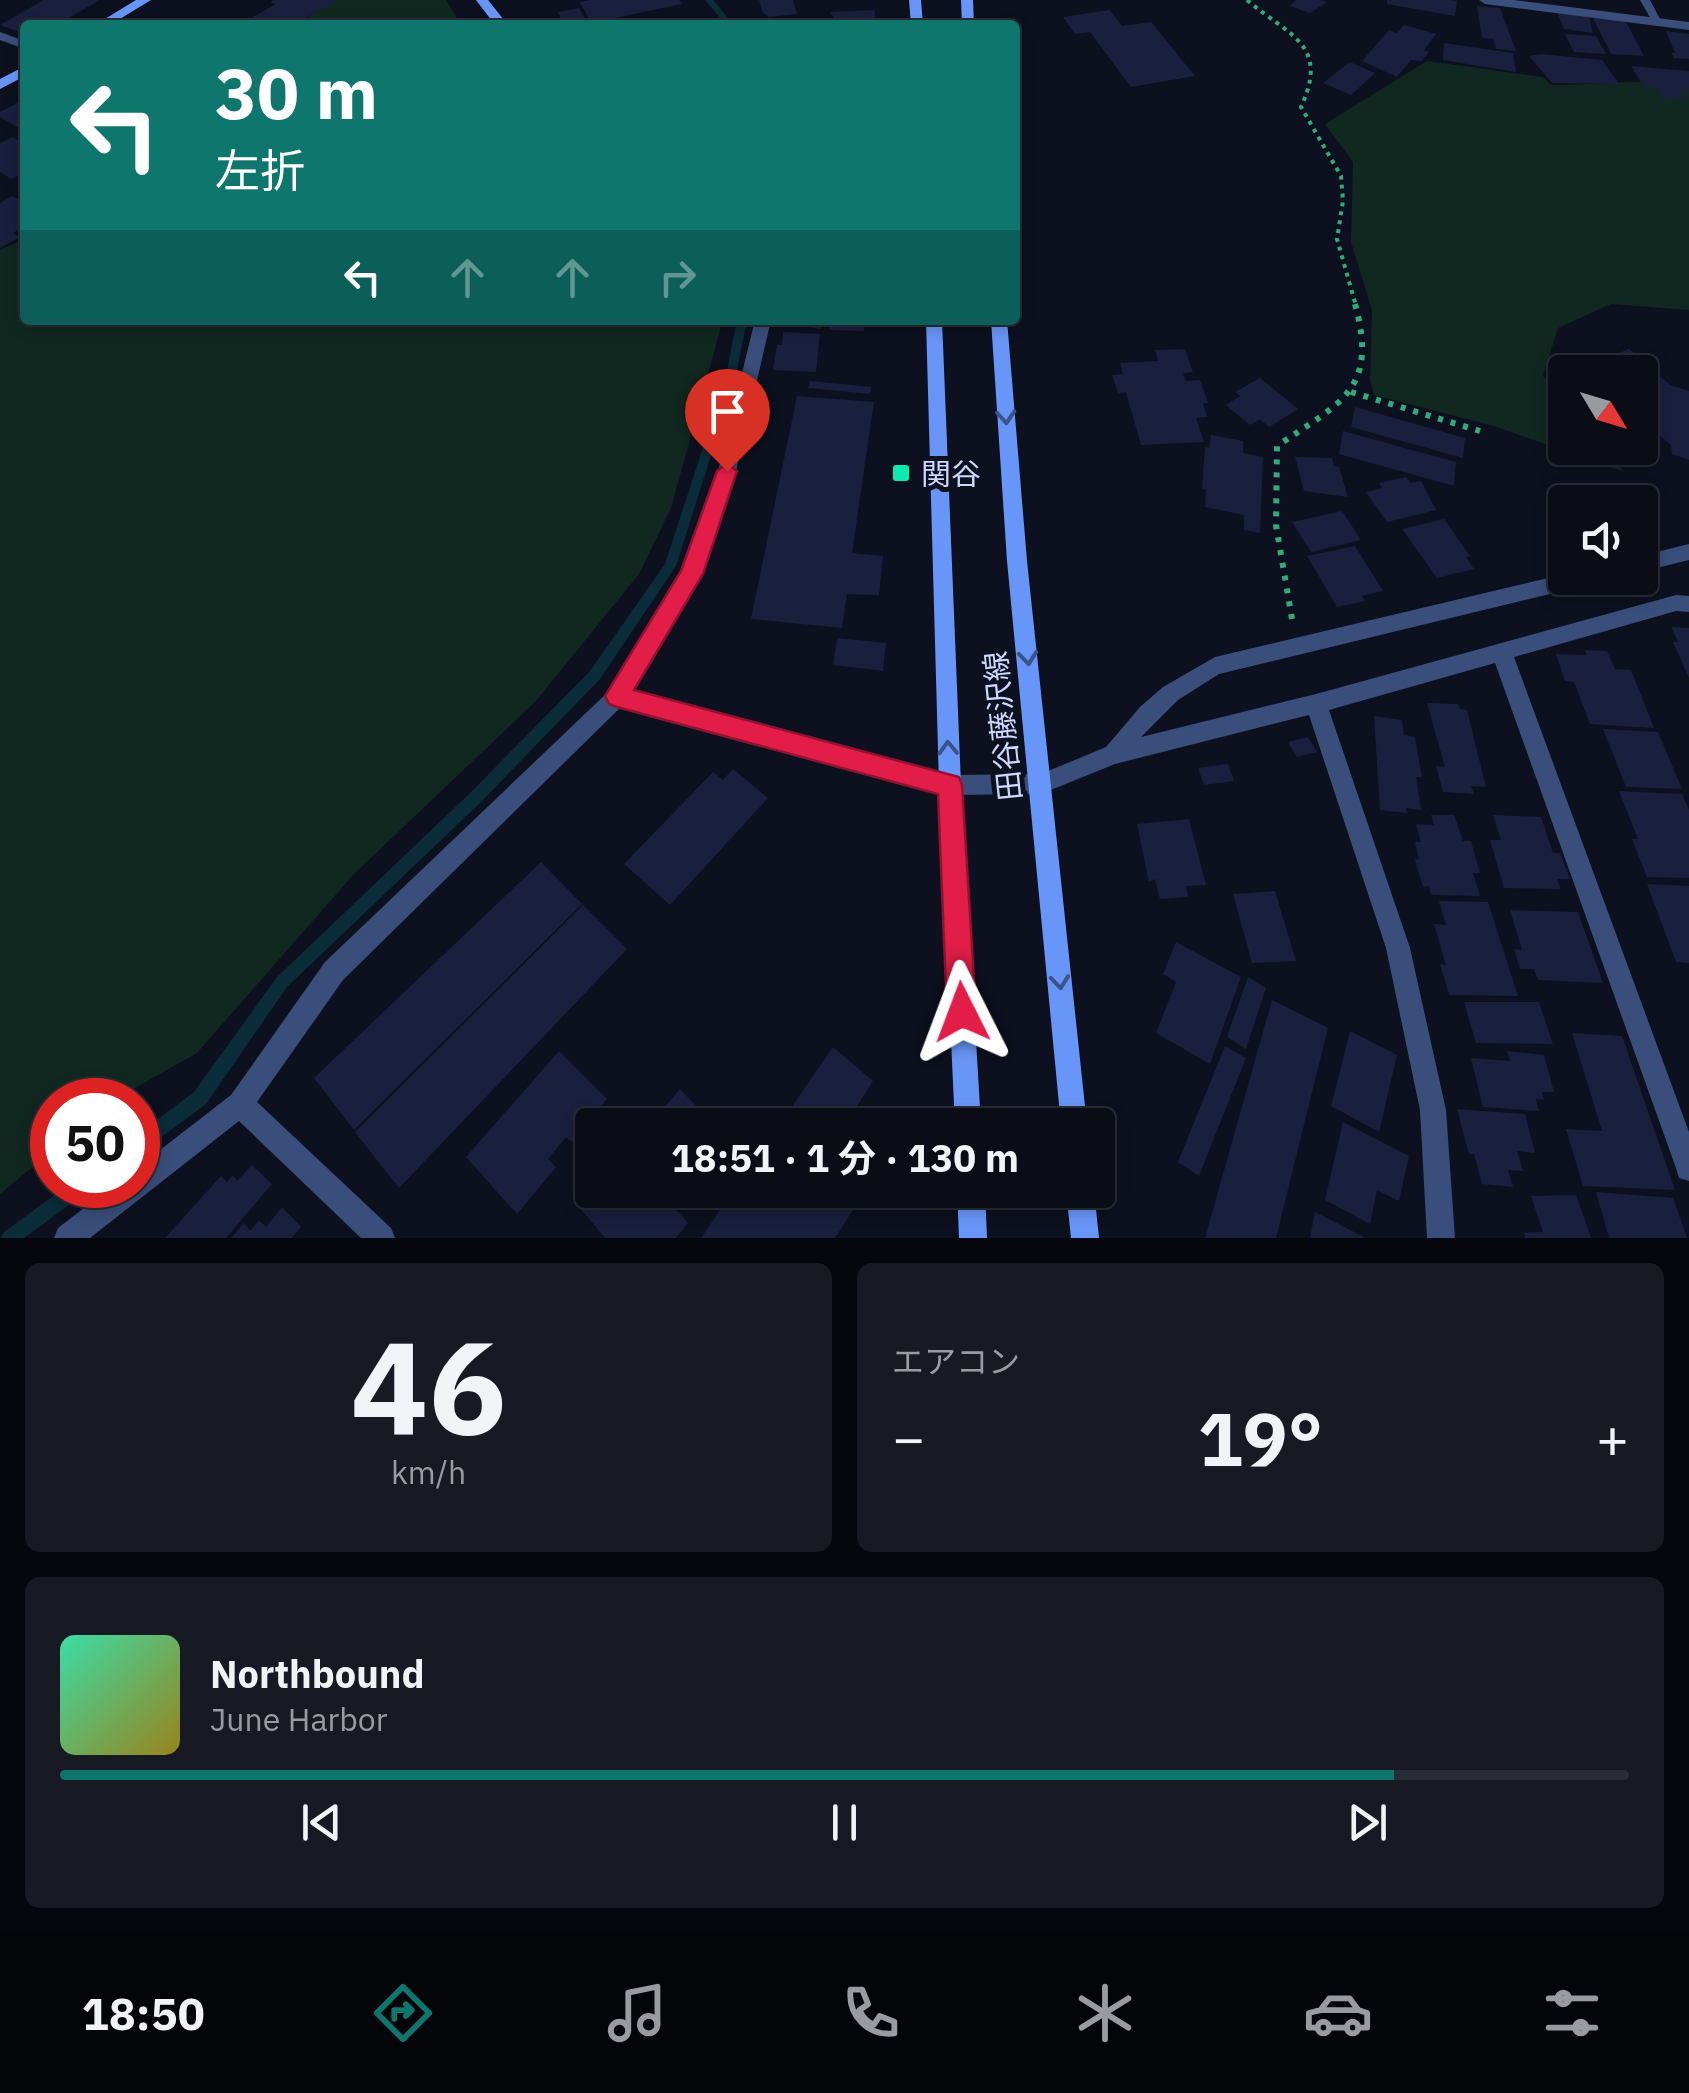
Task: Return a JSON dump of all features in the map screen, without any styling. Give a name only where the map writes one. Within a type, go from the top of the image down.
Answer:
[{"type":"main road","points":[[110,20],[145,0]]},
{"type":"main road","points":[[482,0],[498,20]]},
{"type":"main road","name":"田谷藤沢線","points":[[934,325],[950,785],[967,1108]]},
{"type":"main road","name":"田谷藤沢線","points":[[999,325],[1018,561],[1072,1108]]},
{"type":"main road","points":[[972,1208],[974,1238]]},
{"type":"main road","points":[[1082,1208],[1085,1238]]},
{"type":"street","points":[[1485,0],[1689,26]]},
{"type":"street","points":[[160,1166],[240,1104],[334,971],[617,696],[692,574],[727,471],[762,325]]},
{"type":"street","points":[[1658,560],[1689,552]]},
{"type":"street","points":[[1114,754],[1148,711],[1176,685],[1215,666],[1548,586]]},
{"type":"street","points":[[617,696],[950,785],[1041,784],[1114,754],[1316,704],[1676,603],[1689,604]]},
{"type":"street","points":[[1501,650],[1689,1168]]},
{"type":"street","points":[[1316,704],[1398,948],[1433,1110],[1440,1238]]},
{"type":"street","points":[[240,1104],[381,1238]]},
{"type":"street","points":[[68,1238],[106,1208]]},
{"type":"lane","points":[[1646,0],[1654,19]]},
{"type":"path","points":[[1246,0],[1304,49],[1313,62],[1313,78],[1300,107],[1341,176],[1343,201],[1337,240],[1363,332],[1362,368],[1351,392],[1277,446],[1276,525],[1292,617],[1302,646]]},
{"type":"path","points":[[1351,392],[1480,431]]},
{"type":"green space","points":[[334,0],[446,0],[458,20],[304,20]]},
{"type":"green space","points":[[1427,61],[1543,77],[1551,85],[1689,81],[1689,310],[1611,304],[1558,328],[1543,375],[1548,381],[1548,445],[1494,426],[1374,395],[1370,380],[1372,310],[1351,242],[1353,162],[1325,124]]},
{"type":"green space","points":[[20,242],[20,325],[722,325],[671,508],[639,574],[536,701],[354,874],[197,1053],[153,1078],[30,1078],[30,1169],[0,1194],[0,249]]},
{"type":"building","points":[[44,0],[100,0],[65,20],[20,20],[20,32],[0,25]]},
{"type":"building","points":[[337,0],[303,20],[251,18],[276,4],[270,2]]},
{"type":"building","points":[[679,0],[682,4],[589,20],[580,2]]},
{"type":"building","points":[[759,0],[793,0],[797,14],[769,17],[763,13]]},
{"type":"building","points":[[1296,0],[1327,2],[1310,13],[1290,6]]},
{"type":"building","points":[[1387,0],[1457,1],[1455,16],[1387,4]]},
{"type":"building","points":[[1477,6],[1500,8],[1516,51],[1496,49],[1493,39],[1482,38]]},
{"type":"building","points":[[579,8],[585,20],[562,20],[558,12]]},
{"type":"building","points":[[874,10],[876,19],[835,20],[830,12]]},
{"type":"building","points":[[1109,10],[1122,26],[1151,22],[1195,76],[1131,87],[1090,32],[1075,34],[1063,17]]},
{"type":"building","points":[[1557,12],[1589,16],[1593,33],[1564,29]]},
{"type":"building","points":[[1593,18],[1625,20],[1644,56],[1611,54]]},
{"type":"building","points":[[1404,25],[1436,34],[1424,50],[1429,52],[1422,61],[1411,60],[1397,77],[1362,61],[1389,30],[1397,33]]},
{"type":"building","points":[[1666,31],[1689,34],[1689,59],[1674,58]]},
{"type":"building","points":[[1565,34],[1596,36],[1606,54],[1574,52]]},
{"type":"building","points":[[1444,43],[1513,53],[1516,72],[1443,60]]},
{"type":"building","points":[[1529,56],[1602,60],[1619,84],[1552,83]]},
{"type":"building","points":[[1350,62],[1375,73],[1351,95],[1323,83]]},
{"type":"building","points":[[1631,66],[1689,71],[1689,91],[1680,90],[1684,100],[1661,98],[1657,88],[1644,87]]},
{"type":"building","points":[[20,102],[20,129],[0,117],[0,112]]},
{"type":"building","points":[[13,137],[20,142],[20,174],[11,179],[0,172],[0,143]]},
{"type":"building","points":[[12,196],[20,201],[20,229],[13,233],[20,237],[0,248],[0,203]]},
{"type":"building","points":[[830,325],[876,325],[864,326],[864,331],[830,330]]},
{"type":"building","points":[[783,332],[820,334],[816,372],[773,370]]},
{"type":"building","points":[[1185,349],[1193,372],[1183,373],[1186,381],[1200,380],[1208,403],[1203,403],[1207,417],[1196,418],[1204,442],[1141,445],[1126,392],[1118,393],[1112,375],[1123,374],[1120,363],[1158,361],[1155,350]]},
{"type":"building","points":[[1629,349],[1636,355],[1614,355]]},
{"type":"building","points":[[1658,374],[1670,385],[1689,391],[1689,460],[1672,454],[1671,445],[1658,434]]},
{"type":"building","points":[[1260,378],[1298,409],[1269,427],[1260,419],[1250,425],[1226,405],[1240,396],[1235,392]]},
{"type":"building","points":[[810,381],[871,387],[870,394],[808,388]]},
{"type":"building","points":[[797,396],[874,402],[852,553],[883,556],[879,595],[847,594],[842,628],[751,619]]},
{"type":"building","points":[[1355,407],[1465,438],[1463,458],[1351,427]]},
{"type":"building","points":[[1343,431],[1456,462],[1454,486],[1339,454]]},
{"type":"building","points":[[1211,435],[1243,441],[1243,453],[1263,457],[1260,533],[1244,530],[1244,515],[1205,507],[1205,447],[1209,448]]},
{"type":"building","points":[[1295,457],[1332,458],[1334,466],[1339,467],[1348,497],[1304,491]]},
{"type":"building","points":[[1406,477],[1411,483],[1421,481],[1436,510],[1387,522],[1366,492],[1382,488],[1379,483]]},
{"type":"building","points":[[1342,511],[1361,540],[1311,552],[1292,522]]},
{"type":"building","points":[[1444,519],[1470,556],[1466,557],[1474,569],[1437,578],[1402,529]]},
{"type":"building","points":[[1355,546],[1383,591],[1362,596],[1365,601],[1337,607],[1307,556]]},
{"type":"building","points":[[1671,627],[1689,628],[1689,678],[1673,642],[1678,642]]},
{"type":"building","points":[[837,638],[886,643],[883,671],[833,665]]},
{"type":"building","points":[[1585,650],[1607,651],[1615,669],[1631,670],[1654,728],[1590,724],[1574,682],[1565,681],[1556,654],[1587,655]]},
{"type":"building","points":[[1427,703],[1458,704],[1460,709],[1467,710],[1486,787],[1471,786],[1474,794],[1443,792],[1436,766],[1445,767]]},
{"type":"building","points":[[1374,716],[1402,720],[1404,735],[1415,737],[1422,777],[1416,777],[1421,810],[1380,810]]},
{"type":"building","points":[[1603,729],[1658,732],[1682,789],[1626,787]]},
{"type":"building","points":[[1308,737],[1317,752],[1297,757],[1288,742]]},
{"type":"building","points":[[1228,764],[1234,781],[1204,785],[1198,768]]},
{"type":"building","points":[[733,769],[768,798],[670,905],[624,864],[713,772],[723,780]]},
{"type":"building","points":[[1619,791],[1682,794],[1689,810],[1689,878],[1647,877],[1632,839],[1638,839]]},
{"type":"building","points":[[1431,815],[1454,815],[1463,841],[1471,841],[1480,873],[1473,873],[1480,896],[1431,895],[1429,886],[1423,887],[1415,860],[1419,859],[1415,842],[1421,842],[1416,824],[1434,825]]},
{"type":"building","points":[[1493,815],[1541,817],[1553,853],[1560,853],[1570,879],[1557,879],[1561,889],[1504,888],[1490,840],[1501,840]]},
{"type":"building","points":[[1189,819],[1206,885],[1186,886],[1188,897],[1160,899],[1155,879],[1149,882],[1137,824]]},
{"type":"building","points":[[541,862],[582,904],[354,1130],[314,1078]]},
{"type":"building","points":[[1647,884],[1689,886],[1689,963],[1676,962]]},
{"type":"building","points":[[1275,891],[1296,961],[1252,963],[1233,894]]},
{"type":"building","points":[[1439,901],[1488,902],[1518,996],[1449,995],[1440,964],[1446,965],[1434,924],[1446,925]]},
{"type":"building","points":[[583,905],[627,949],[399,1188],[355,1132]]},
{"type":"building","points":[[1510,910],[1578,912],[1603,983],[1538,980],[1534,969],[1520,969],[1514,949],[1522,950]]},
{"type":"building","points":[[1176,942],[1241,977],[1210,1064],[1156,1033],[1176,982],[1163,974]]},
{"type":"building","points":[[1248,977],[1266,988],[1246,1049],[1227,1037]]},
{"type":"building","points":[[1272,1000],[1328,1028],[1276,1238],[1205,1238]]},
{"type":"building","points":[[1464,1002],[1539,1002],[1553,1044],[1476,1043]]},
{"type":"building","points":[[1350,1031],[1397,1055],[1379,1132],[1331,1106]]},
{"type":"building","points":[[1572,1033],[1622,1036],[1675,1190],[1583,1186],[1566,1129],[1602,1131]]},
{"type":"building","points":[[1225,1046],[1246,1058],[1199,1176],[1178,1162]]},
{"type":"building","points":[[833,1047],[873,1081],[856,1108],[791,1108]]},
{"type":"building","points":[[559,1051],[607,1099],[600,1108],[575,1108],[575,1138],[572,1142],[566,1137],[548,1159],[556,1167],[517,1214],[466,1157]]},
{"type":"building","points":[[1507,1051],[1544,1055],[1554,1092],[1542,1092],[1544,1100],[1536,1099],[1539,1111],[1483,1107],[1471,1058],[1510,1061]]},
{"type":"building","points":[[680,1089],[698,1108],[664,1108]]},
{"type":"building","points":[[1457,1109],[1525,1114],[1535,1153],[1517,1151],[1523,1171],[1508,1170],[1513,1187],[1482,1184]]},
{"type":"building","points":[[1343,1122],[1409,1156],[1399,1201],[1377,1190],[1370,1224],[1325,1200]]},
{"type":"building","points":[[252,1165],[272,1184],[226,1238],[165,1238],[221,1176],[227,1182],[233,1175],[237,1181]]},
{"type":"building","points":[[1596,1192],[1673,1198],[1687,1238],[1609,1238]]},
{"type":"building","points":[[1576,1195],[1591,1238],[1525,1238],[1524,1233],[1543,1232],[1531,1196]]},
{"type":"building","points":[[282,1207],[301,1227],[292,1238],[231,1238],[244,1223],[250,1231],[259,1220],[266,1227]]},
{"type":"building","points":[[580,1208],[674,1208],[688,1223],[676,1238],[605,1238]]},
{"type":"building","points":[[722,1208],[854,1208],[835,1238],[701,1238]]},
{"type":"building","points":[[1315,1212],[1366,1238],[1310,1238]]},
{"type":"waterway","points":[[709,0],[726,20]]},
{"type":"waterway","points":[[160,1128],[200,1098],[282,982],[475,798],[595,675],[670,566],[730,380],[741,325]]},
{"type":"waterway","points":[[10,1238],[51,1208]]},
{"type":"place","name":"関谷","points":[[901,473]]},
{"type":"route","points":[[727,471],[692,574],[617,696],[950,785],[962,1012]]}]
